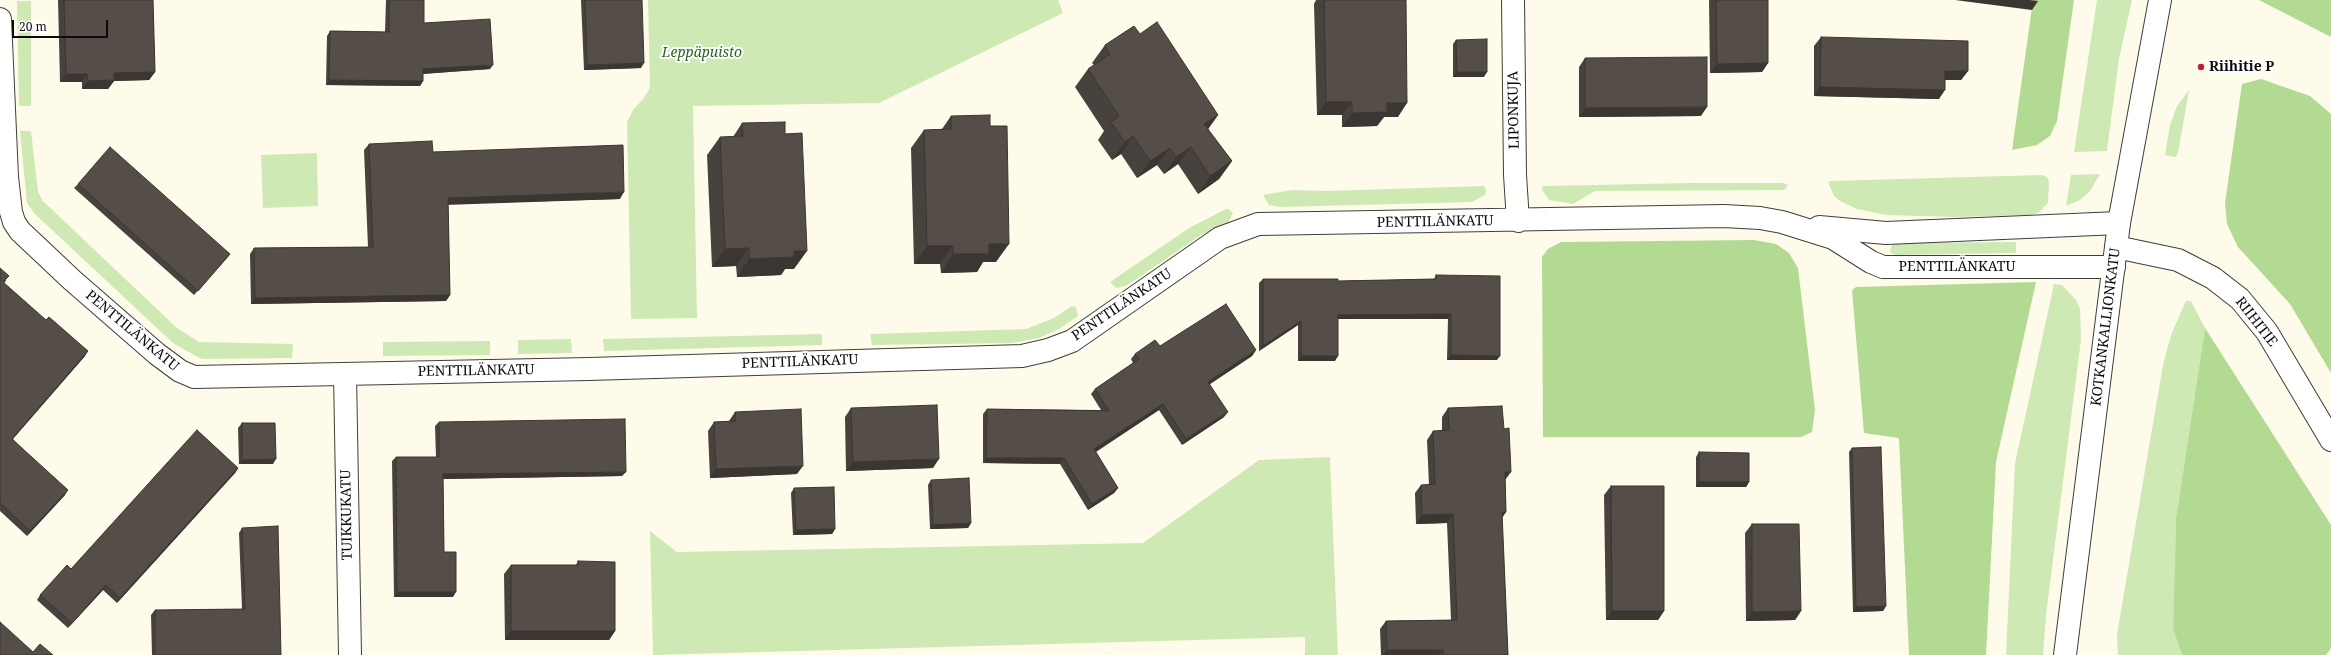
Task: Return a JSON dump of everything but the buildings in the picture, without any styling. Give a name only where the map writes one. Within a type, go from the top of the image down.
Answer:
[{"type":"street","name":"LIPONKUJA","points":[[1513,0],[1515,175],[1518,221]]},
{"type":"street","name":"KOTKANKALLIONKATU","points":[[2064,655],[2119,223],[2160,0]]},
{"type":"street","name":"PENTTILÄNKATU","points":[[0,19],[7,178],[11,212],[20,231],[89,295],[162,358],[186,375],[345,374],[1022,356],[1048,350],[1072,341],[1220,238],[1258,224],[1518,221],[1724,216],[1760,218],[1810,230],[1833,238],[1870,262],[1883,267],[2115,257]]},
{"type":"street","name":"PENTTILÄNKATU","points":[[1810,230],[1833,227],[1886,233],[2119,223]]},
{"type":"street","name":"RIIHITIE","points":[[2115,257],[2178,260],[2213,278],[2240,299],[2267,332],[2331,440]]},
{"type":"street","name":"TUIKKUKATU","points":[[345,374],[350,655]]},
{"type":"green space","name":"Leppäpuisto","points":[[648,0],[1058,0],[1063,13],[879,103],[693,106],[697,318],[631,319],[627,122],[633,110],[650,88]]},
{"type":"green space","points":[[2033,0],[2074,0],[2057,121],[2050,136],[2037,145],[2012,150]]},
{"type":"green space","points":[[2097,0],[2132,0],[2119,59],[2107,151],[2074,152]]},
{"type":"green space","points":[[2259,0],[2331,0],[2331,37]]},
{"type":"green space","points":[[17,1],[31,1],[31,106],[19,106]]},
{"type":"green space","points":[[2261,79],[2310,96],[2331,114],[2331,373],[2290,304],[2238,247],[2227,224],[2225,203],[2242,84]]},
{"type":"green space","points":[[2189,90],[2178,153],[2176,157],[2165,155],[2170,125],[2177,106]]},
{"type":"green space","points":[[20,131],[31,131],[38,192],[43,201],[177,328],[199,342],[293,344],[292,358],[202,359],[174,344],[35,214],[27,203]]},
{"type":"green space","points":[[317,153],[318,206],[263,208],[261,155]]},
{"type":"green space","points":[[2100,174],[2090,191],[2080,200],[2066,206],[2071,175]]},
{"type":"green space","points":[[2042,175],[2047,177],[2049,182],[2048,203],[2038,213],[2029,215],[1954,217],[1886,215],[1857,209],[1840,201],[1834,196],[1829,185],[1829,181]]},
{"type":"green space","points":[[1783,183],[1788,185],[1784,190],[1595,191],[1573,204],[1549,200],[1542,190],[1543,186]]},
{"type":"green space","points":[[1484,186],[1486,191],[1485,195],[1472,202],[1280,207],[1269,205],[1263,195],[1292,190],[1326,191]]},
{"type":"green space","points":[[1226,209],[1229,209],[1233,213],[1228,223],[1201,235],[1126,286],[1116,288],[1110,282],[1189,228]]},
{"type":"green space","points":[[1754,240],[1776,244],[1789,253],[1798,268],[1815,410],[1812,432],[1801,437],[1543,437],[1542,257],[1548,249],[1561,242]]},
{"type":"green space","points":[[2016,242],[2016,253],[1896,255],[1891,253],[1890,250],[1892,245],[1897,243]]},
{"type":"green space","points":[[2036,282],[1996,462],[1986,655],[1909,655],[1899,438],[1864,433],[1852,290],[1856,287]]},
{"type":"green space","points":[[2054,284],[2062,285],[2076,300],[2080,309],[2081,340],[2046,615],[2043,655],[2006,655],[2015,463]]},
{"type":"green space","points":[[2186,301],[2191,301],[2205,328],[2176,518],[2173,629],[2182,655],[2118,655],[2117,634],[2163,365],[2171,335]]},
{"type":"green space","points":[[1072,306],[1076,307],[1078,316],[1059,329],[1039,338],[1012,343],[872,345],[870,334],[1026,329],[1054,318]]},
{"type":"green space","points":[[2205,328],[2331,525],[2331,648],[2326,655],[2182,655],[2173,629],[2176,518]]},
{"type":"green space","points":[[822,334],[822,345],[604,351],[603,339]]},
{"type":"green space","points":[[571,339],[572,353],[518,354],[518,340]]},
{"type":"green space","points":[[490,341],[490,355],[383,356],[383,342]]},
{"type":"green space","points":[[1330,457],[1338,655],[1305,655],[1305,637],[653,655],[650,531],[677,552],[1143,543],[1259,460]]},
{"type":"place","name":"Riihitie P","points":[[2201,67]]}]
